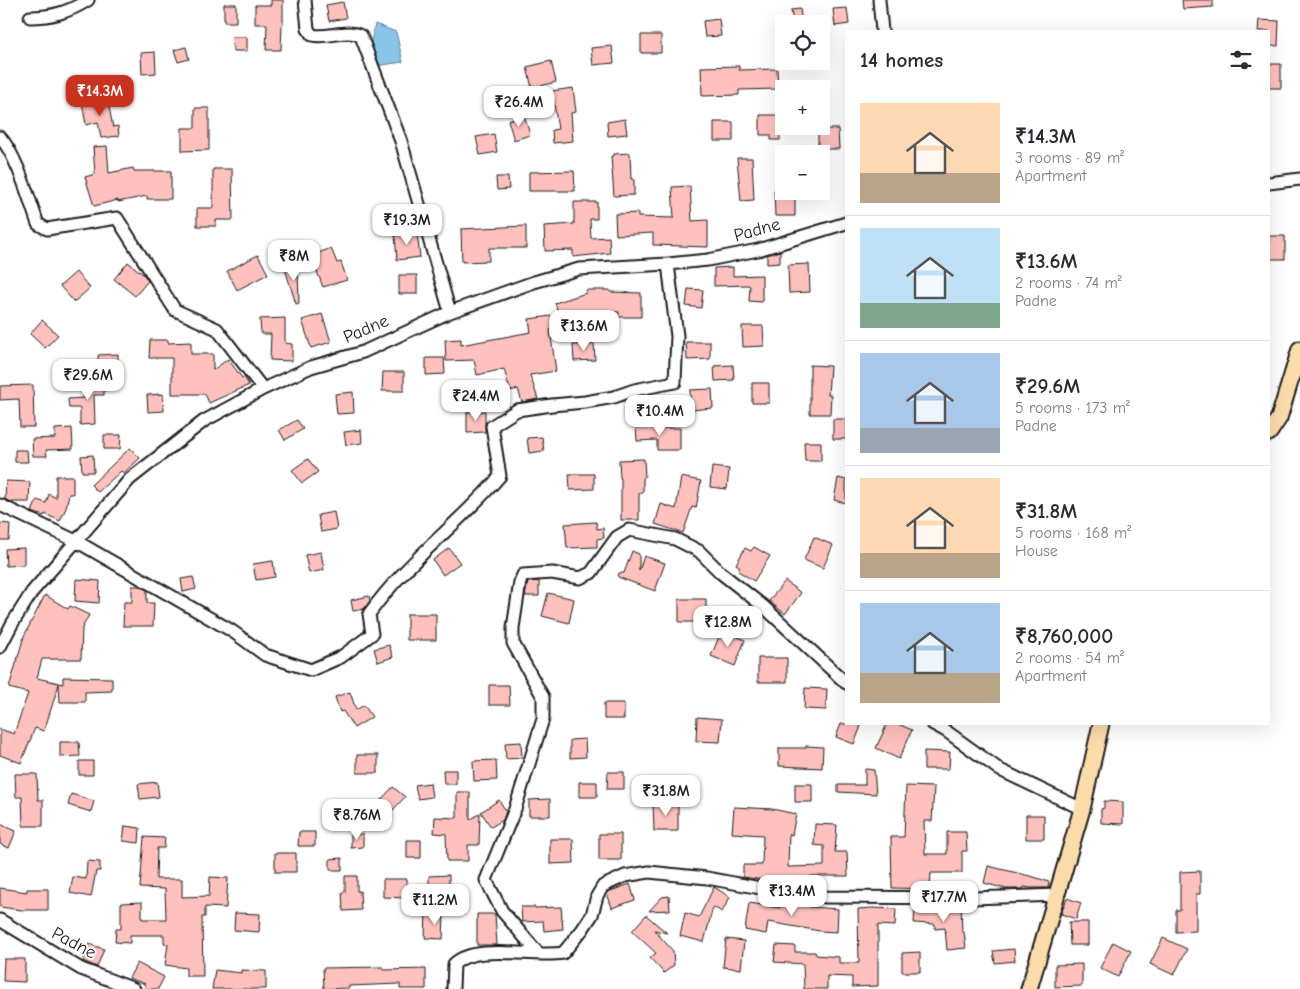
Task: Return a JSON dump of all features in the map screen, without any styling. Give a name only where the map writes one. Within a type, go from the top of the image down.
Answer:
[{"type":"main road","points":[[1270,432],[1279,418],[1300,349]]},
{"type":"main road","points":[[1029,989],[1082,809],[1101,725]]},
{"type":"street","points":[[30,18],[47,18],[66,13],[88,0]]},
{"type":"street","points":[[305,0],[308,29],[312,35],[320,37],[347,33],[361,36],[401,141],[450,312]]},
{"type":"street","points":[[879,0],[882,30]]},
{"type":"street","points":[[0,136],[13,157],[38,224],[47,229],[117,218],[175,310],[217,329],[263,389]]},
{"type":"street","points":[[1270,184],[1300,180]]},
{"type":"street","name":"Padne","points":[[0,647],[32,592],[130,479],[204,421],[263,389],[312,367],[363,352],[450,312],[534,282],[579,269],[708,260],[758,250],[845,223]]},
{"type":"street","points":[[0,505],[76,541],[232,631],[265,655],[311,670],[341,657],[372,634],[369,614],[383,594],[483,496],[500,476],[492,426],[517,410],[614,397],[634,390],[675,382],[677,336],[668,264]]},
{"type":"street","points":[[538,953],[502,911],[486,880],[515,810],[543,719],[543,697],[513,643],[513,628],[520,582],[523,575],[552,573],[580,578],[591,573],[617,537],[629,530],[675,539],[699,551],[721,573],[763,606],[845,682]]},
{"type":"street","points":[[934,725],[1000,770],[1082,809]]},
{"type":"street","points":[[453,989],[454,964],[459,959],[475,953],[563,953],[592,915],[597,896],[603,886],[625,876],[649,872],[707,878],[826,898],[972,898],[1057,895]]},
{"type":"street","name":"Padne","points":[[0,920],[80,969],[134,989]]},
{"type":"water","points":[[375,24],[396,32],[403,62],[376,66],[371,41]]},
{"type":"building","points":[[271,0],[283,0],[281,50],[266,50],[267,24],[255,24],[255,5],[271,5]]},
{"type":"building","points":[[1182,0],[1213,0],[1213,7],[1183,9]]},
{"type":"building","points":[[343,2],[346,18],[329,21],[326,5]]},
{"type":"building","points":[[224,4],[236,4],[236,22],[224,22]]},
{"type":"building","points":[[847,8],[849,24],[835,26],[833,9]]},
{"type":"building","points":[[800,9],[801,15],[792,15],[791,10]]},
{"type":"building","points":[[719,19],[721,36],[705,37],[703,21]]},
{"type":"building","points":[[1259,20],[1279,21],[1278,46],[1270,45],[1270,30],[1258,30]]},
{"type":"building","points":[[641,35],[661,35],[661,53],[641,53]]},
{"type":"building","points":[[232,37],[247,37],[247,51],[233,51]]},
{"type":"building","points":[[612,46],[614,63],[593,65],[591,48]]},
{"type":"building","points":[[186,47],[189,59],[178,62],[174,50]]},
{"type":"building","points":[[155,52],[156,73],[142,74],[141,53]]},
{"type":"building","points":[[551,61],[556,82],[532,88],[527,67]]},
{"type":"building","points":[[1270,64],[1281,64],[1281,88],[1270,88]]},
{"type":"building","points":[[739,66],[739,70],[775,69],[777,70],[778,80],[775,80],[775,89],[739,90],[739,95],[702,96],[701,67]]},
{"type":"building","points":[[573,88],[576,112],[571,113],[573,141],[553,143],[552,130],[558,129],[552,91]]},
{"type":"building","points":[[107,97],[113,127],[118,126],[119,136],[101,138],[98,122],[86,125],[82,102]]},
{"type":"building","points":[[195,108],[209,108],[209,150],[182,151],[182,128],[195,128]]},
{"type":"building","points":[[524,115],[530,135],[514,140],[508,120]]},
{"type":"building","points":[[760,115],[775,115],[775,135],[780,135],[780,140],[771,140],[771,135],[760,135]]},
{"type":"building","points":[[625,119],[627,134],[608,136],[607,122]]},
{"type":"building","points":[[714,122],[733,122],[733,141],[714,141]]},
{"type":"building","points":[[830,129],[838,129],[839,149],[830,149],[830,145],[818,145],[818,135],[830,135]]},
{"type":"building","points":[[494,134],[497,152],[480,155],[476,137]]},
{"type":"building","points":[[107,146],[109,173],[133,168],[134,171],[171,171],[171,199],[147,199],[147,196],[94,206],[85,177],[95,174],[93,147]]},
{"type":"building","points":[[630,153],[631,179],[634,179],[634,195],[614,196],[611,156],[614,156],[614,154]]},
{"type":"building","points":[[737,158],[752,158],[754,200],[741,201]]},
{"type":"building","points":[[213,169],[232,169],[233,220],[216,220],[216,226],[197,226],[197,208],[213,208]]},
{"type":"building","points":[[574,171],[575,191],[529,191],[529,172]]},
{"type":"building","points":[[496,177],[508,177],[509,189],[497,190]]},
{"type":"building","points":[[690,186],[692,221],[708,220],[708,247],[653,245],[653,233],[616,235],[615,214],[638,213],[638,217],[674,218],[672,187]]},
{"type":"building","points":[[774,190],[775,200],[795,200],[795,216],[775,216]]},
{"type":"building","points":[[574,202],[597,202],[597,219],[590,219],[591,238],[609,237],[610,253],[573,257],[573,250],[545,251],[544,226],[574,224]]},
{"type":"building","points":[[526,226],[526,248],[489,248],[489,261],[462,262],[461,229]]},
{"type":"building","points":[[417,233],[420,257],[397,260],[395,235]]},
{"type":"building","points":[[1270,236],[1285,236],[1285,259],[1270,259]]},
{"type":"building","points":[[331,248],[337,263],[341,262],[347,280],[323,287],[311,256]]},
{"type":"building","points":[[780,251],[780,263],[767,264],[767,255]]},
{"type":"building","points":[[258,255],[268,274],[237,290],[227,271]]},
{"type":"building","points":[[128,262],[144,275],[148,281],[135,296],[114,279]]},
{"type":"building","points":[[809,264],[810,292],[789,293],[788,265]]},
{"type":"building","points":[[733,267],[733,276],[762,275],[762,302],[749,301],[750,286],[748,285],[714,286],[714,268]]},
{"type":"building","points":[[298,268],[299,303],[296,304],[285,269]]},
{"type":"building","points":[[76,272],[90,288],[74,302],[60,286]]},
{"type":"building","points":[[399,275],[417,275],[417,294],[399,294]]},
{"type":"building","points":[[688,289],[703,290],[701,308],[686,306]]},
{"type":"building","points":[[586,290],[641,293],[641,317],[618,317],[619,312],[581,312],[583,320],[550,330],[556,371],[530,375],[538,399],[522,402],[518,389],[510,391],[504,369],[477,375],[474,360],[446,361],[445,340],[461,339],[461,345],[531,332],[529,319],[559,315],[555,303],[586,293]]},
{"type":"building","points":[[322,314],[331,342],[311,348],[302,320]]},
{"type":"building","points":[[285,318],[285,343],[292,344],[292,361],[270,360],[271,334],[261,334],[260,319]]},
{"type":"building","points":[[42,320],[58,335],[45,348],[30,334]]},
{"type":"building","points":[[742,326],[763,326],[764,346],[743,347]]},
{"type":"building","points":[[150,340],[168,340],[168,343],[191,342],[191,354],[213,354],[213,370],[228,359],[249,385],[209,403],[205,394],[172,394],[172,358],[149,358]]},
{"type":"building","points":[[686,342],[710,342],[710,359],[687,360]]},
{"type":"building","points":[[594,344],[595,360],[574,361],[573,345]]},
{"type":"building","points":[[118,354],[118,374],[99,375],[98,355]]},
{"type":"building","points":[[426,358],[444,358],[445,374],[426,375]]},
{"type":"building","points":[[733,365],[734,380],[715,381],[714,366]]},
{"type":"building","points":[[810,365],[830,366],[828,395],[831,395],[830,414],[810,414]]},
{"type":"building","points":[[383,372],[404,372],[404,391],[382,391]]},
{"type":"building","points":[[84,380],[104,380],[104,395],[94,395],[95,424],[80,425],[80,408],[69,408],[68,399],[84,398]]},
{"type":"building","points":[[752,383],[769,383],[769,403],[752,403]]},
{"type":"building","points":[[33,385],[34,427],[20,427],[19,399],[0,400],[0,386]]},
{"type":"building","points":[[712,389],[713,408],[691,410],[690,390]]},
{"type":"building","points":[[353,392],[354,413],[337,414],[335,394]]},
{"type":"building","points":[[163,394],[164,411],[148,412],[147,395]]},
{"type":"building","points":[[485,411],[485,432],[467,433],[467,412]]},
{"type":"building","points":[[833,419],[845,419],[845,439],[833,439]]},
{"type":"building","points":[[297,420],[303,429],[285,440],[279,430]]},
{"type":"building","points":[[651,424],[651,428],[680,428],[680,450],[657,450],[657,440],[637,441],[636,425]]},
{"type":"building","points":[[72,428],[73,449],[46,450],[47,456],[33,456],[32,439],[55,438],[55,429]]},
{"type":"building","points":[[361,430],[362,443],[346,445],[344,432]]},
{"type":"building","points":[[104,435],[121,435],[120,449],[104,449]]},
{"type":"building","points":[[542,437],[544,451],[529,453],[527,438]]},
{"type":"building","points":[[804,442],[821,442],[821,461],[805,461]]},
{"type":"building","points":[[130,448],[140,458],[124,473],[121,471],[98,492],[91,485]]},
{"type":"building","points":[[15,450],[27,450],[28,462],[15,462]]},
{"type":"building","points":[[93,455],[94,472],[82,472],[81,456]]},
{"type":"building","points":[[308,459],[318,472],[302,483],[292,470]]},
{"type":"building","points":[[644,459],[645,477],[643,477],[643,493],[639,493],[639,520],[621,520],[619,460]]},
{"type":"building","points":[[712,467],[729,469],[727,489],[710,487]]},
{"type":"building","points":[[569,474],[594,474],[594,489],[570,490]]},
{"type":"building","points":[[56,476],[73,476],[73,494],[69,494],[66,508],[60,521],[45,514],[44,516],[32,512],[37,500],[46,503],[49,494],[56,498]]},
{"type":"building","points":[[681,477],[701,481],[696,508],[692,507],[683,533],[655,524],[661,504],[676,509]]},
{"type":"building","points":[[838,478],[845,480],[845,503],[834,500]]},
{"type":"building","points":[[6,481],[30,482],[29,502],[10,502],[5,499]]},
{"type":"building","points":[[334,512],[337,529],[321,532],[318,515]]},
{"type":"building","points":[[596,522],[597,529],[603,528],[604,538],[597,539],[597,547],[567,548],[565,524]]},
{"type":"building","points":[[0,523],[10,524],[9,540],[0,540]]},
{"type":"building","points":[[814,537],[833,545],[823,568],[804,560]]},
{"type":"building","points":[[754,547],[770,556],[754,581],[738,571],[740,567],[736,564],[745,548],[751,551]]},
{"type":"building","points":[[24,548],[24,565],[6,566],[5,549]]},
{"type":"building","points":[[449,548],[460,563],[443,575],[433,560]]},
{"type":"building","points":[[632,551],[639,554],[639,571],[644,556],[665,563],[655,591],[618,577],[619,573],[624,573]]},
{"type":"building","points":[[321,552],[324,570],[309,573],[305,555]]},
{"type":"building","points":[[273,561],[275,577],[256,580],[253,564]]},
{"type":"building","points":[[193,577],[196,589],[183,592],[181,579]]},
{"type":"building","points":[[76,579],[100,581],[99,603],[75,601]]},
{"type":"building","points":[[539,581],[539,596],[525,596],[528,582]]},
{"type":"building","points":[[785,581],[801,593],[785,614],[769,601]]},
{"type":"building","points":[[132,586],[139,586],[147,590],[147,603],[154,603],[153,626],[123,626],[124,602],[132,602]]},
{"type":"building","points":[[548,593],[574,599],[569,623],[542,616]]},
{"type":"building","points":[[45,595],[68,609],[70,606],[89,615],[82,628],[81,659],[42,659],[37,678],[63,684],[63,677],[112,678],[112,691],[85,692],[85,702],[60,702],[59,684],[44,731],[35,728],[21,763],[0,755],[0,729],[14,734],[28,693],[9,688],[24,636]]},
{"type":"building","points":[[369,596],[370,601],[364,609],[353,611],[351,600]]},
{"type":"building","points":[[679,599],[706,599],[706,622],[679,622]]},
{"type":"building","points":[[407,614],[436,614],[436,640],[407,640]]},
{"type":"building","points":[[722,630],[745,640],[735,666],[711,656]]},
{"type":"building","points":[[389,645],[393,657],[378,662],[374,649]]},
{"type":"building","points":[[758,658],[787,658],[787,682],[758,682]]},
{"type":"building","points":[[489,685],[509,685],[510,705],[489,705]]},
{"type":"building","points":[[805,688],[827,689],[826,710],[804,709]]},
{"type":"building","points":[[350,692],[356,710],[364,705],[372,717],[354,728],[343,711],[340,712],[335,697]]},
{"type":"building","points":[[604,703],[624,703],[624,719],[604,719]]},
{"type":"building","points":[[697,717],[722,719],[720,742],[696,741]]},
{"type":"building","points":[[841,724],[861,726],[854,744],[836,737]]},
{"type":"building","points":[[887,725],[900,725],[912,730],[899,759],[876,748]]},
{"type":"building","points":[[585,739],[586,757],[570,758],[570,740]]},
{"type":"building","points":[[60,742],[79,742],[80,756],[60,757]]},
{"type":"building","points":[[521,742],[522,758],[506,759],[505,743]]},
{"type":"building","points":[[806,746],[823,747],[822,768],[779,766],[779,748],[806,748]]},
{"type":"building","points":[[924,751],[950,752],[949,769],[924,769]]},
{"type":"building","points":[[357,755],[378,755],[378,773],[357,773]]},
{"type":"building","points":[[496,760],[497,780],[474,781],[473,761]]},
{"type":"building","points":[[79,761],[93,761],[93,775],[79,775]]},
{"type":"building","points":[[865,769],[874,770],[876,794],[838,792],[838,785],[865,785]]},
{"type":"building","points":[[443,770],[456,770],[456,784],[444,784]]},
{"type":"building","points":[[608,772],[624,772],[624,789],[607,789]]},
{"type":"building","points":[[15,774],[37,774],[38,800],[43,800],[43,826],[23,826],[22,797],[16,797]]},
{"type":"building","points":[[157,782],[159,797],[140,799],[138,784]]},
{"type":"building","points":[[579,782],[597,782],[597,797],[579,797]]},
{"type":"building","points":[[430,783],[432,797],[418,799],[415,785]]},
{"type":"building","points":[[795,784],[812,784],[812,802],[795,802]]},
{"type":"building","points":[[906,786],[934,787],[932,821],[924,821],[925,854],[947,854],[947,832],[966,832],[967,851],[962,851],[962,873],[931,873],[930,889],[892,888],[891,837],[904,837]]},
{"type":"building","points":[[393,787],[405,797],[389,814],[377,804]]},
{"type":"building","points":[[457,792],[470,792],[470,820],[480,813],[479,845],[468,845],[468,861],[447,861],[446,834],[434,833],[435,817],[457,818]]},
{"type":"building","points":[[71,794],[94,801],[91,812],[68,805]]},
{"type":"building","points":[[550,799],[550,816],[529,816],[529,800]]},
{"type":"building","points":[[499,800],[506,811],[503,820],[491,827],[481,812]]},
{"type":"building","points":[[1104,801],[1123,802],[1123,824],[1101,823],[1101,809],[1104,808]]},
{"type":"building","points":[[653,804],[678,804],[678,831],[654,831]]},
{"type":"building","points":[[734,807],[772,809],[796,814],[792,835],[789,834],[788,867],[824,866],[824,846],[814,845],[815,824],[837,825],[835,852],[847,852],[848,876],[811,876],[811,886],[743,877],[743,865],[762,865],[763,835],[732,833]]},
{"type":"building","points":[[1026,815],[1044,815],[1044,839],[1026,839]]},
{"type":"building","points":[[0,824],[16,831],[9,848],[0,844]]},
{"type":"building","points":[[125,826],[140,828],[139,843],[123,841]]},
{"type":"building","points":[[299,832],[315,832],[315,846],[298,846]]},
{"type":"building","points":[[351,834],[363,834],[363,847],[351,848]]},
{"type":"building","points":[[599,834],[621,834],[621,860],[599,860]]},
{"type":"building","points":[[144,837],[165,838],[164,848],[157,848],[156,879],[182,879],[182,897],[209,896],[210,877],[228,878],[226,908],[205,907],[205,917],[202,917],[203,976],[186,976],[186,968],[165,965],[168,944],[164,944],[164,935],[130,935],[130,943],[115,942],[116,929],[121,929],[121,903],[142,902],[142,919],[166,919],[165,889],[140,888]]},
{"type":"building","points":[[550,839],[573,839],[574,863],[550,864]]},
{"type":"building","points":[[407,840],[421,840],[421,858],[407,858]]},
{"type":"building","points":[[275,853],[296,853],[296,872],[275,872]]},
{"type":"building","points":[[342,858],[342,870],[330,870],[330,859]]},
{"type":"building","points":[[87,861],[100,862],[100,871],[96,871],[91,897],[70,893],[73,877],[86,879]]},
{"type":"building","points":[[988,866],[1049,882],[1048,888],[1024,887],[1023,889],[1006,889],[984,883]]},
{"type":"building","points":[[1200,871],[1200,894],[1196,894],[1196,931],[1176,932],[1176,910],[1180,910],[1180,872]]},
{"type":"building","points":[[449,875],[449,891],[429,891],[429,876]]},
{"type":"building","points":[[345,876],[357,876],[357,891],[360,891],[361,910],[343,911],[342,892],[345,892]]},
{"type":"building","points":[[383,879],[407,879],[407,898],[383,897]]},
{"type":"building","points":[[630,884],[635,900],[612,908],[607,893]]},
{"type":"building","points":[[714,887],[730,897],[722,912],[713,907],[704,942],[680,936],[685,913],[699,917]]},
{"type":"building","points":[[0,888],[27,892],[27,889],[48,889],[48,910],[22,910],[0,907]]},
{"type":"building","points":[[669,896],[670,910],[649,911],[662,897]]},
{"type":"building","points":[[1067,898],[1081,903],[1076,919],[1061,914]]},
{"type":"building","points":[[782,901],[811,905],[810,907],[838,909],[837,932],[768,922],[766,934],[745,930],[749,903],[780,908]]},
{"type":"building","points":[[934,905],[961,905],[962,932],[964,932],[966,948],[947,950],[945,928],[935,929],[935,924],[914,923],[915,906],[934,907]]},
{"type":"building","points":[[521,907],[561,907],[563,929],[544,931],[543,921],[522,922]]},
{"type":"building","points":[[858,909],[896,909],[895,926],[878,925],[878,986],[852,987],[852,977],[827,976],[827,989],[804,989],[803,964],[774,962],[776,945],[795,946],[795,952],[815,952],[816,955],[839,957],[839,963],[859,963]]},
{"type":"building","points":[[235,913],[260,914],[259,932],[234,930]]},
{"type":"building","points":[[426,913],[444,913],[443,939],[425,938]]},
{"type":"building","points":[[477,914],[495,914],[497,945],[477,945]]},
{"type":"building","points":[[646,915],[667,933],[654,930],[673,951],[674,965],[664,973],[650,958],[656,953],[632,931]]},
{"type":"building","points":[[1069,922],[1088,922],[1088,945],[1070,945]]},
{"type":"building","points":[[1163,938],[1187,949],[1174,975],[1150,964]]},
{"type":"building","points":[[726,939],[744,941],[741,969],[723,967]]},
{"type":"building","points":[[1113,942],[1131,951],[1118,977],[1100,968]]},
{"type":"building","points":[[89,944],[104,949],[97,967],[83,961]]},
{"type":"building","points":[[1014,949],[1015,961],[995,963],[993,951]]},
{"type":"building","points":[[920,952],[920,972],[902,972],[902,953]]},
{"type":"building","points":[[4,959],[25,959],[25,982],[3,981]]},
{"type":"building","points":[[137,963],[164,977],[158,989],[144,989],[145,984],[129,978]]},
{"type":"building","points":[[1082,964],[1082,986],[1055,987],[1055,965]]},
{"type":"building","points":[[383,967],[383,970],[426,969],[426,989],[400,989],[400,984],[324,989],[323,968]]},
{"type":"building","points":[[215,970],[241,973],[241,970],[266,971],[266,989],[212,989]]}]
